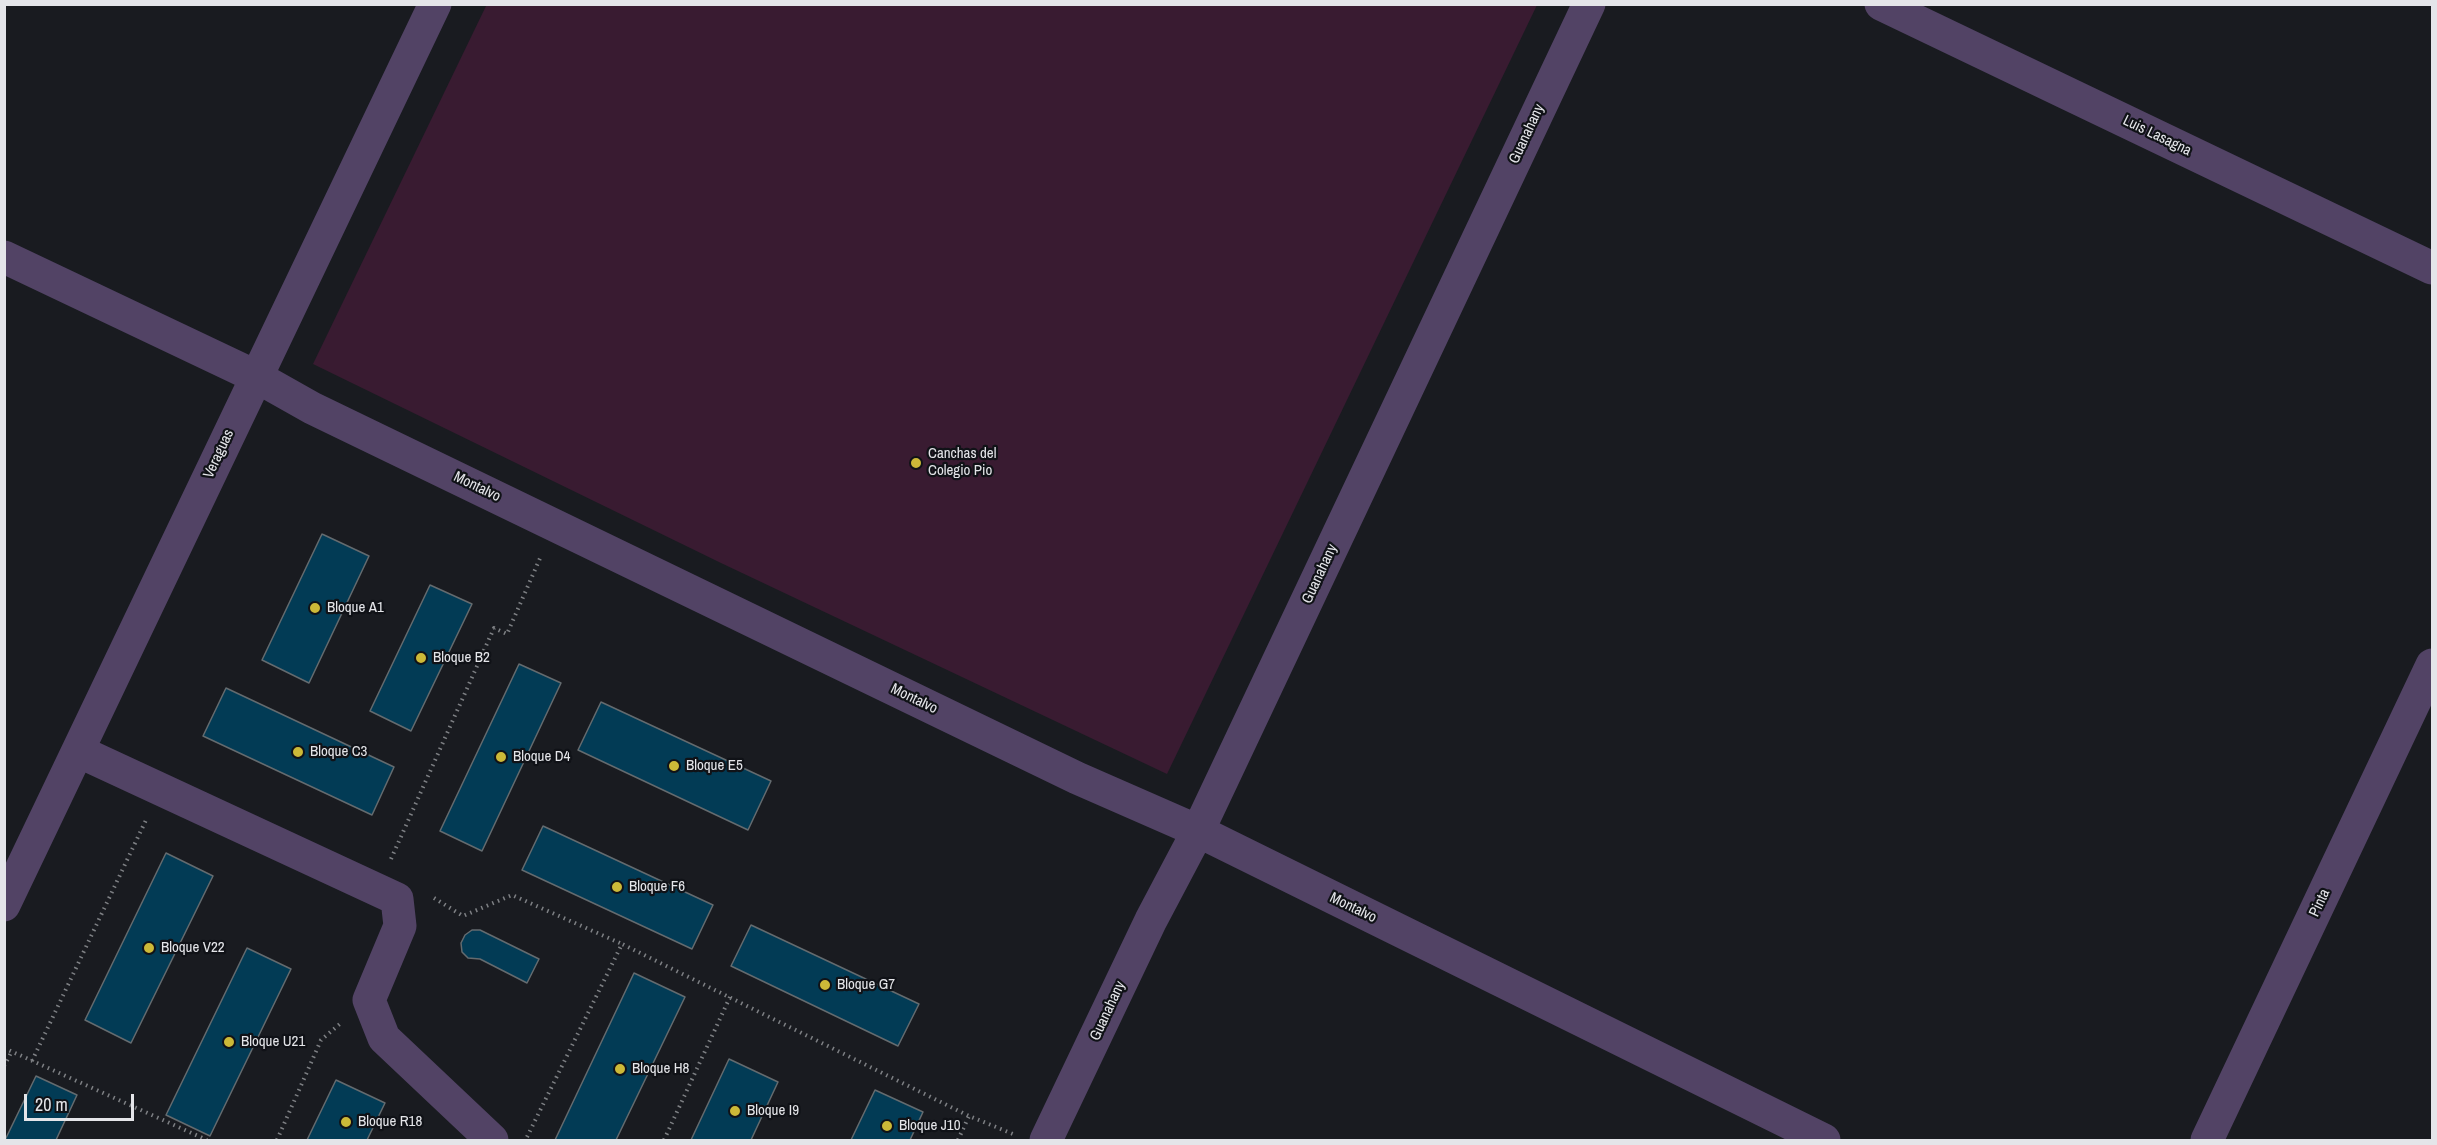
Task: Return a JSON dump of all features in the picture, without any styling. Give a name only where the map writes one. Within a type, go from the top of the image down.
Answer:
[{"type":"street","name":"Veraguas","points":[[4,905],[435,4]]},
{"type":"street","name":"Guanahany","points":[[1033,1138],[1198,831],[1589,4]]},
{"type":"street","name":"Luis Lasagna","points":[[1881,4],[2433,268]]},
{"type":"street","name":"Montalvo","points":[[4,257],[257,377],[312,408],[1077,778],[1198,831],[1824,1140]]},
{"type":"street","name":"Pinta","points":[[2207,1140],[2433,665]]},
{"type":"street","points":[[78,751],[387,895],[400,926],[369,1000],[384,1038],[492,1140]]},
{"type":"path","points":[[555,525],[507,634],[494,628],[387,895],[432,897],[463,916],[512,895],[622,944],[969,1116],[1033,1138]]},
{"type":"path","points":[[32,1061],[160,789]]},
{"type":"path","points":[[525,1140],[622,944]]},
{"type":"path","points":[[664,1140],[730,997]]},
{"type":"path","points":[[277,1140],[321,1040],[369,1000]]},
{"type":"path","points":[[4,1048],[207,1140]]},
{"type":"path","points":[[4,1066],[12,1051]]},
{"type":"path","points":[[958,1140],[969,1116]]},
{"type":"shaded area","name":"Canchas del Colegio Pio","points":[[487,4],[1537,5],[1167,774],[721,563],[313,364]]},
{"type":"building","name":"Bloque A1","points":[[322,534],[369,556],[309,683],[262,660]]},
{"type":"building","name":"Bloque B2","points":[[430,585],[472,604],[411,731],[370,711]]},
{"type":"building","name":"Bloque D4","points":[[519,664],[561,683],[482,851],[440,831]]},
{"type":"building","name":"Bloque C3","points":[[226,688],[394,767],[372,815],[203,736]]},
{"type":"building","name":"Bloque E5","points":[[601,702],[771,781],[748,830],[578,750]]},
{"type":"building","name":"Bloque F6","points":[[543,826],[713,905],[692,949],[522,870]]},
{"type":"building","name":"Bloque V22","points":[[166,853],[213,876],[131,1043],[85,1020]]},
{"type":"building","name":"Bloque G7","points":[[751,925],[919,1004],[898,1046],[731,966]]},
{"type":"building","points":[[472,930],[480,930],[539,959],[527,983],[480,959],[468,958],[462,952],[461,943],[465,935]]},
{"type":"building","name":"Bloque U21","points":[[247,948],[291,969],[210,1136],[166,1115]]},
{"type":"building","name":"Bloque H8","points":[[634,973],[685,997],[616,1140],[555,1140]]},
{"type":"building","name":"Bloque I9","points":[[729,1059],[778,1082],[751,1140],[691,1140]]},
{"type":"building","points":[[36,1076],[77,1095],[56,1140],[5,1140]]},
{"type":"building","name":"Bloque R18","points":[[336,1080],[385,1103],[367,1140],[307,1140]]},
{"type":"building","name":"Bloque J10","points":[[875,1090],[923,1112],[910,1140],[851,1140]]},
{"type":"place","name":"Canchas del Colegio Pio","points":[[916,463]]},
{"type":"place","name":"Bloque A1","points":[[315,608]]},
{"type":"place","name":"Bloque B2","points":[[421,658]]},
{"type":"place","name":"Bloque C3","points":[[298,752]]},
{"type":"place","name":"Bloque D4","points":[[501,757]]},
{"type":"place","name":"Bloque E5","points":[[674,766]]},
{"type":"place","name":"Bloque F6","points":[[617,887]]},
{"type":"place","name":"Bloque V22","points":[[149,948]]},
{"type":"place","name":"Bloque G7","points":[[825,985]]},
{"type":"place","name":"Bloque U21","points":[[229,1042]]},
{"type":"place","name":"Bloque H8","points":[[620,1069]]},
{"type":"place","name":"Bloque I9","points":[[735,1111]]},
{"type":"place","name":"Bloque R18","points":[[346,1122]]},
{"type":"place","name":"Bloque J10","points":[[887,1126]]}]
